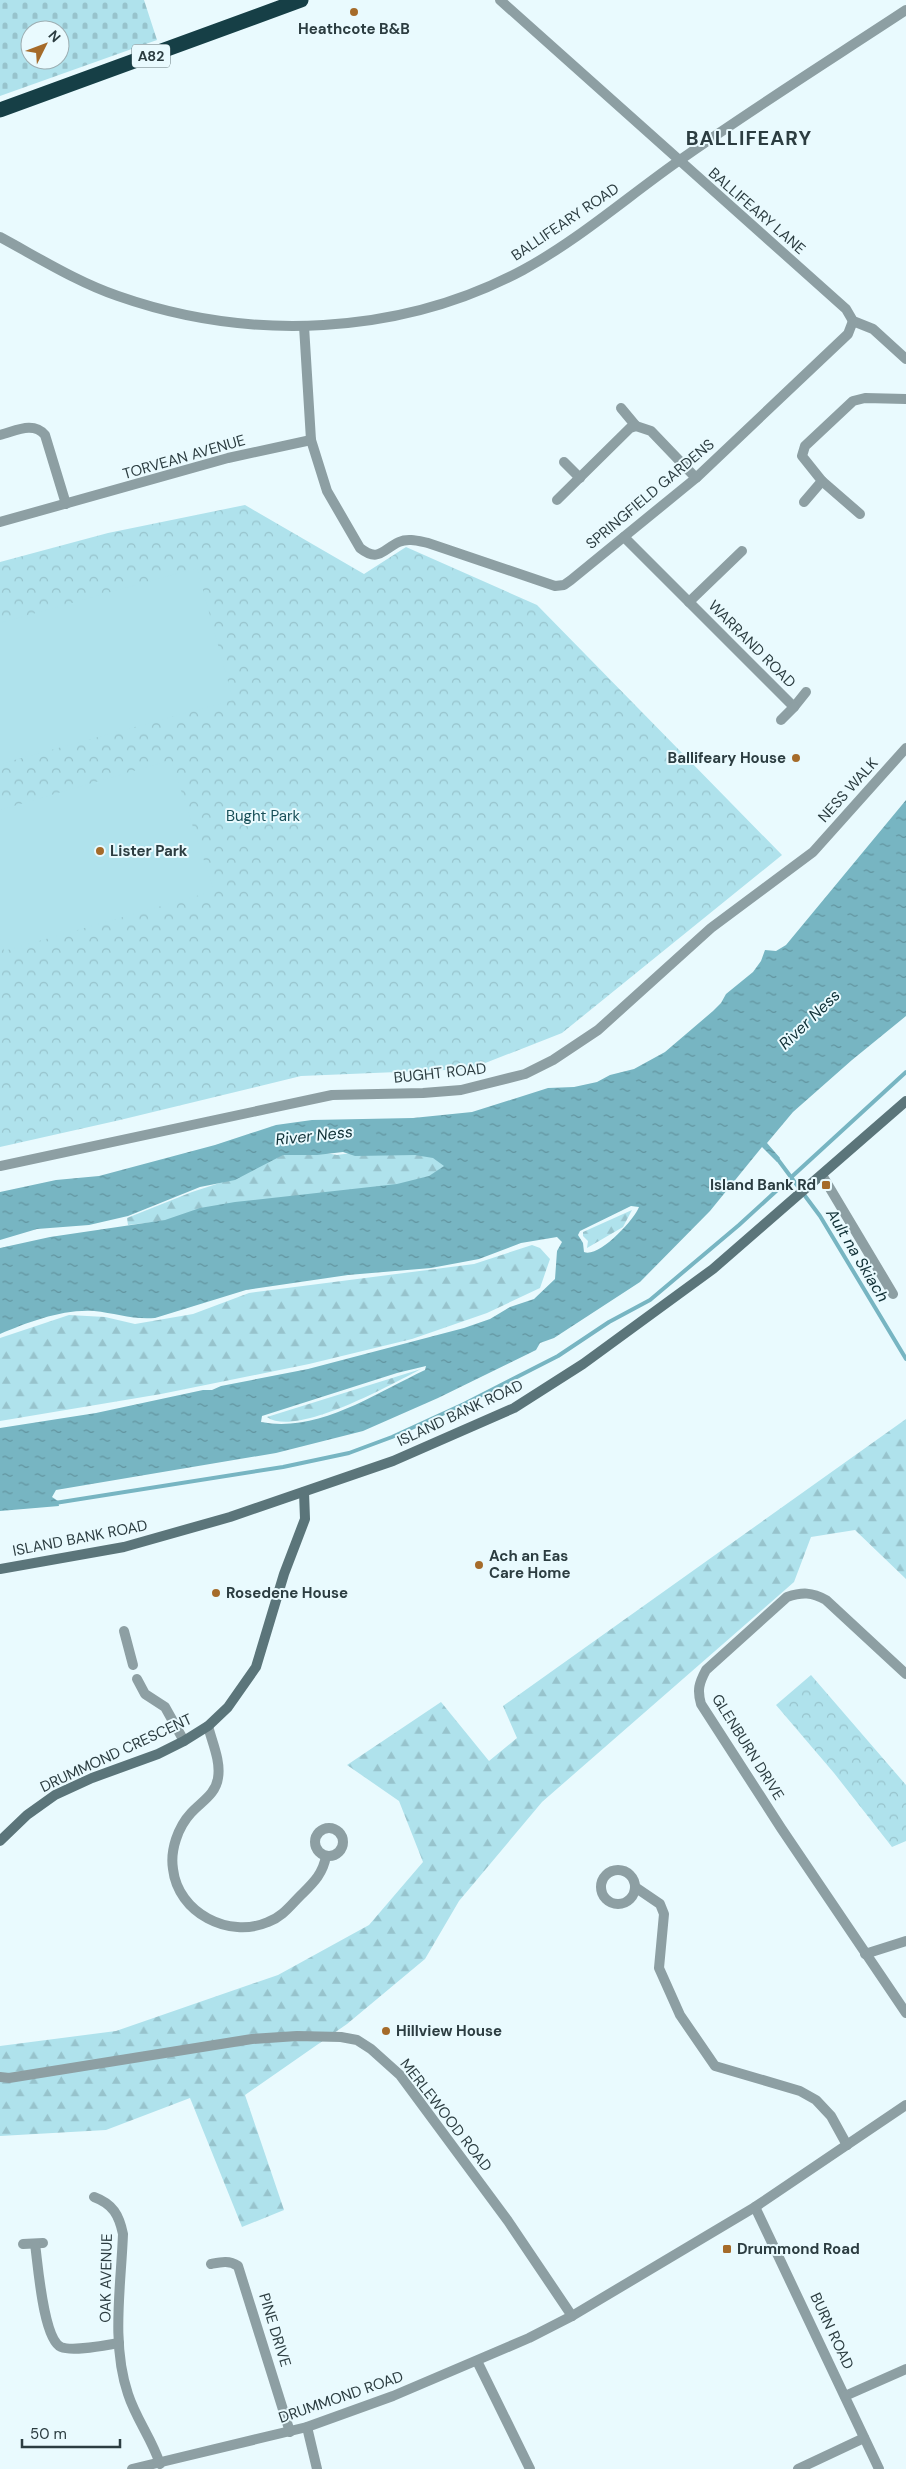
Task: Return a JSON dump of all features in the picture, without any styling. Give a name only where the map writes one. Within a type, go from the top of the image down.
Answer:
[{"type":"highway","name":"A82","points":[[0,110],[301,0]]},
{"type":"main road","name":"ISLAND BANK ROAD","points":[[0,1569],[124,1547],[177,1533],[393,1461],[514,1408],[583,1364],[713,1269],[906,1102]]},
{"type":"main road","name":"DRUMMOND CRESCENT","points":[[0,1840],[55,1796],[92,1778],[158,1754],[184,1741],[208,1726],[228,1706],[256,1667],[284,1574],[305,1519],[304,1492]]},
{"type":"street","name":"BALLIFEARY LANE","points":[[500,0],[678,161],[846,309],[853,321],[873,329],[906,359]]},
{"type":"street","name":"BALLIFEARY ROAD","points":[[0,237],[74,277],[116,296],[159,309],[205,319],[255,325],[304,326],[388,319],[424,310],[492,285],[560,247],[678,161],[906,10]]},
{"type":"street","name":"SPRINGFIELD GARDENS","points":[[311,440],[327,491],[360,548],[374,556],[406,540],[428,543],[555,586],[564,585],[696,478],[848,334],[853,321]]},
{"type":"street","points":[[304,326],[311,440]]},
{"type":"street","points":[[860,514],[822,481],[802,456],[805,446],[853,401],[865,398],[906,400]]},
{"type":"street","points":[[621,408],[636,426],[651,431],[696,478]]},
{"type":"street","points":[[557,500],[630,428],[636,426]]},
{"type":"street","points":[[0,435],[32,427],[40,429],[45,435],[66,504]]},
{"type":"street","name":"TORVEAN AVENUE","points":[[0,522],[228,458],[311,440]]},
{"type":"street","points":[[564,462],[580,478]]},
{"type":"street","points":[[804,502],[822,481]]},
{"type":"street","name":"WARRAND ROAD","points":[[624,537],[794,707]]},
{"type":"street","name":"WARRAND ROAD","points":[[689,602],[742,551]]},
{"type":"street","name":"WARRAND ROAD","points":[[781,720],[806,692]]},
{"type":"street","name":"NESS WALK","points":[[813,852],[906,748]]},
{"type":"street","name":"BUGHT ROAD","points":[[0,1166],[332,1095],[424,1093],[461,1090],[525,1074],[553,1060],[598,1030],[711,928],[813,852]]},
{"type":"street","points":[[822,1174],[894,1294]]},
{"type":"street","name":"GLENBURN DRIVE","points":[[906,1674],[826,1600],[814,1593],[800,1592],[787,1597],[706,1670],[700,1681],[698,1692],[701,1704],[865,1954],[906,2013]]},
{"type":"street","points":[[124,1631],[133,1665]]},
{"type":"street","points":[[137,1680],[145,1694],[165,1707],[184,1741]]},
{"type":"street","points":[[208,1726],[216,1756],[218,1777],[212,1794],[183,1823],[173,1856],[173,1870],[181,1892],[194,1909],[210,1920],[229,1927],[243,1928],[268,1922],[281,1916],[319,1878],[326,1856]]},
{"type":"street","points":[[635,1887],[660,1904],[664,1914],[659,1968],[680,2016],[715,2066],[800,2091],[816,2100],[832,2116],[847,2145]]},
{"type":"street","points":[[865,1954],[906,1941]]},
{"type":"street","name":"MERLEWOOD ROAD","points":[[0,2077],[9,2078],[76,2068],[252,2039],[296,2036],[342,2037],[356,2040],[371,2049],[400,2075],[508,2221],[572,2316]]},
{"type":"street","name":"DRUMMOND ROAD","points":[[132,2469],[160,2464],[307,2427],[393,2396],[477,2362],[572,2316],[755,2207],[906,2106]]},
{"type":"street","name":"OAK AVENUE","points":[[94,2197],[106,2202],[115,2210],[120,2221],[123,2234],[120,2360],[128,2394],[151,2438],[160,2464]]},
{"type":"street","name":"BURN ROAD","points":[[755,2207],[879,2469]]},
{"type":"street","name":"OAK AVENUE","points":[[23,2244],[39,2243],[47,2324],[56,2344],[63,2348],[69,2348],[119,2343]]},
{"type":"street","name":"PINE DRIVE","points":[[211,2264],[224,2261],[232,2262],[238,2266],[290,2432]]},
{"type":"street","points":[[477,2362],[530,2469]]},
{"type":"street","points":[[845,2396],[906,2369]]},
{"type":"street","points":[[307,2427],[317,2469]]},
{"type":"street","points":[[798,2469],[864,2438]]},
{"type":"green space","points":[[0,0],[144,0],[157,40],[0,96]]},
{"type":"green space","name":"Bught Park","points":[[245,505],[364,574],[406,547],[537,605],[782,855],[562,1033],[470,1069],[301,1076],[0,1147],[0,562],[108,533]]},
{"type":"green space","points":[[197,568],[233,700],[0,764],[0,623]]},
{"type":"green space","name":"Lister Park","points":[[171,760],[214,891],[4,951],[0,937],[0,810]]},
{"type":"green space","points":[[302,1149],[337,1155],[359,1152],[440,1153],[447,1169],[426,1186],[344,1200],[128,1225],[127,1218],[192,1192],[232,1179],[263,1156]]},
{"type":"green space","points":[[632,1210],[623,1227],[587,1248],[588,1241],[583,1236],[583,1232]]},
{"type":"green space","points":[[532,1245],[540,1248],[550,1259],[540,1288],[487,1313],[412,1339],[309,1364],[161,1394],[0,1421],[0,1338],[69,1315],[105,1317],[135,1324],[193,1314],[249,1293],[474,1264]]},
{"type":"green space","points":[[421,1369],[389,1386],[321,1415],[281,1422],[267,1417]]},
{"type":"green space","points":[[906,1419],[906,1579],[855,1530],[811,1537],[794,1582],[542,1802],[459,1901],[425,1959],[347,2024],[245,2095],[284,2210],[242,2227],[190,2098],[106,2130],[0,2136],[0,2046],[116,2031],[278,1975],[369,1925],[423,1862],[399,1801],[347,1765],[441,1702],[489,1761],[517,1738],[503,1706]]},
{"type":"green space","points":[[811,1675],[906,1785],[906,1841],[892,1847],[834,1773],[776,1705]]},
{"type":"water","name":"River Ness","points":[[906,800],[906,1016],[793,1112],[767,1143],[780,1158],[777,1162],[762,1147],[710,1211],[640,1282],[554,1338],[540,1343],[536,1350],[438,1398],[363,1431],[276,1453],[56,1490],[52,1497],[58,1501],[59,1506],[0,1511],[0,1428],[96,1413],[203,1390],[212,1390],[221,1386],[308,1369],[464,1328],[490,1319],[510,1307],[534,1299],[555,1279],[557,1251],[562,1242],[557,1237],[521,1243],[479,1259],[431,1268],[348,1275],[246,1290],[155,1318],[132,1317],[94,1311],[70,1312],[34,1321],[0,1334],[0,1248],[50,1237],[165,1220],[200,1208],[235,1202],[397,1184],[429,1176],[444,1166],[433,1158],[415,1155],[355,1156],[343,1152],[317,1155],[283,1155],[235,1180],[200,1187],[128,1216],[89,1225],[37,1229],[0,1240],[0,1192],[56,1180],[99,1176],[215,1145],[276,1125],[312,1120],[413,1118],[472,1112],[548,1088],[574,1087],[597,1082],[610,1075],[634,1069],[665,1052],[713,1011],[726,994],[753,972],[761,961],[765,950],[776,951],[786,945]],"holes":[[[631,1206],[639,1207],[615,1237],[598,1249],[584,1252],[583,1243],[578,1235],[580,1231]],[[426,1366],[425,1370],[366,1400],[324,1417],[304,1422],[282,1424],[261,1422],[262,1416],[397,1373]]]},
{"type":"waterway","points":[[55,1503],[283,1467],[349,1453],[392,1437],[464,1404],[558,1356],[609,1322],[650,1300],[739,1225],[906,1072]]},
{"type":"waterway","name":"Ault na Skiach","points":[[776,1157],[820,1216],[906,1359]]},
{"type":"place","name":"Heathcote B&B","points":[[354,12]]},
{"type":"place","name":"Ballifeary House","points":[[796,758]]},
{"type":"place","name":"Lister Park","points":[[100,851]]},
{"type":"place","name":"Island Bank Rd","points":[[826,1185]]},
{"type":"place","name":"Ach an Eas Care Home","points":[[479,1565]]},
{"type":"place","name":"Rosedene House","points":[[216,1593]]},
{"type":"place","name":"Hillview House","points":[[386,2031]]},
{"type":"place","name":"Drummond Road","points":[[727,2249]]},
{"type":"district","name":"BALLIFEARY","points":[[749,138]]}]
